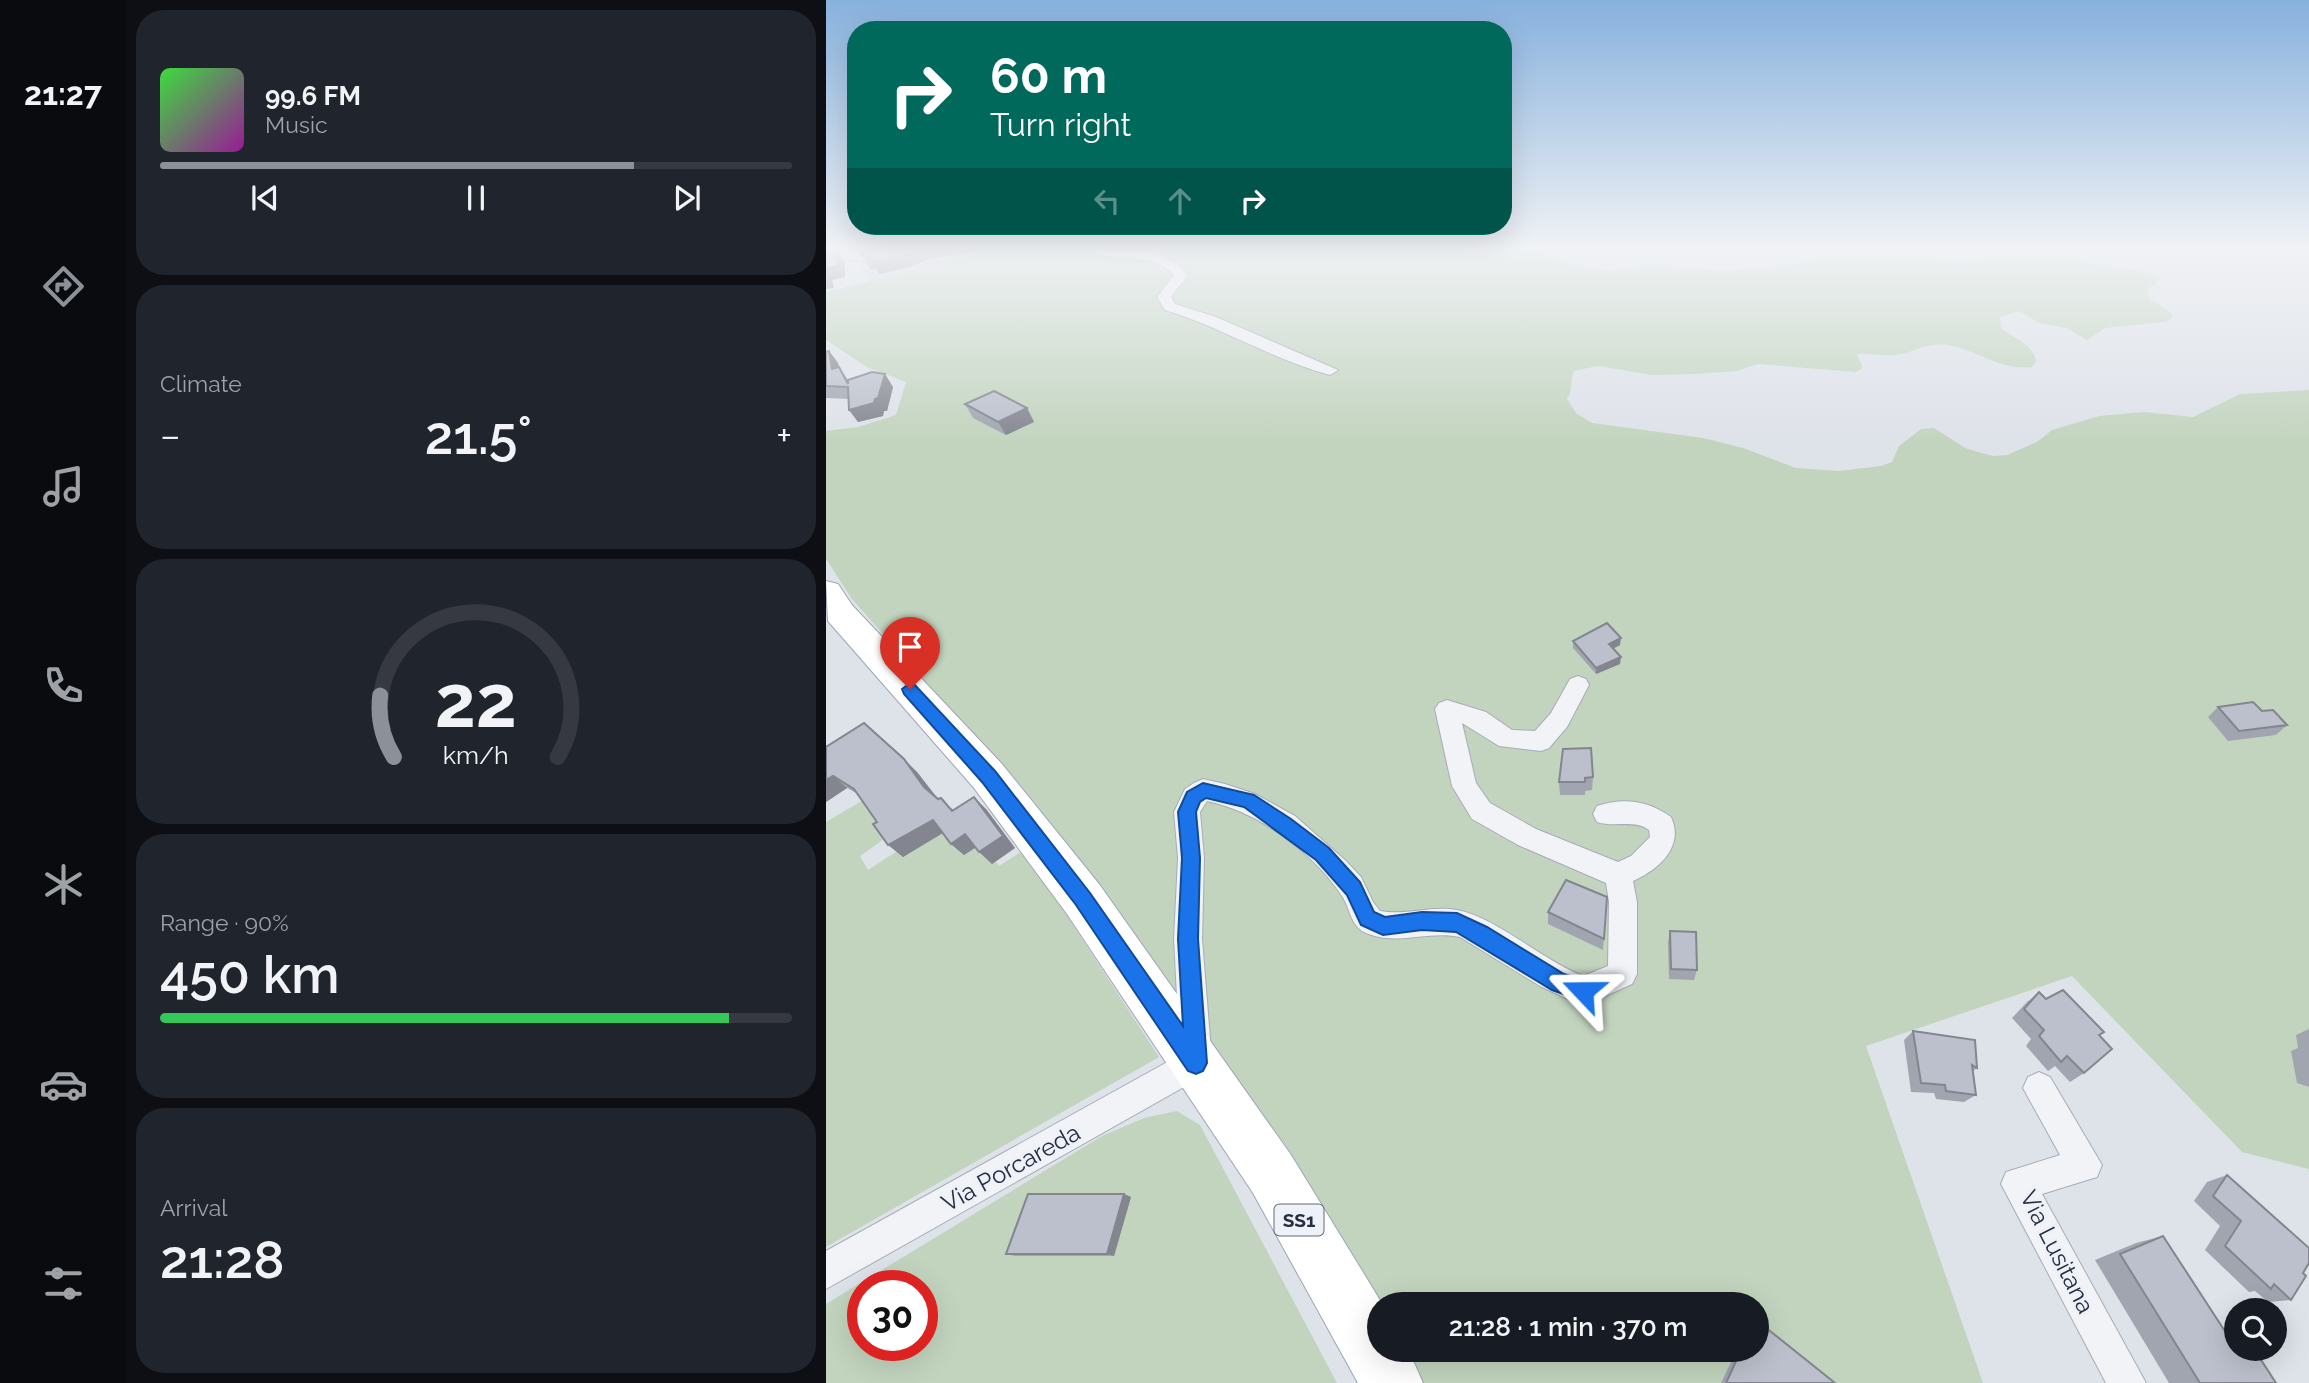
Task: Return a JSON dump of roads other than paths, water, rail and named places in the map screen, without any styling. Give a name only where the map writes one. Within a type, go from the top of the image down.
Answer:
[{"type":"main road","name":"SS1","points":[[826,592],[840,612],[988,776],[1083,899],[1272,1174],[1392,1383]]},
{"type":"street","points":[[1196,314],[1276,351],[1330,370]]},
{"type":"street","points":[[1578,685],[1559,720],[1541,741],[1507,739],[1478,719],[1447,709],[1464,786],[1481,811],[1527,837],[1618,875],[1640,864],[1662,841],[1662,825],[1646,813],[1606,814]]},
{"type":"street","points":[[1196,1063],[1188,939],[1191,858],[1187,812],[1194,797],[1203,790],[1248,800],[1294,832],[1322,854],[1353,888],[1367,918],[1383,926],[1422,921],[1457,923],[1559,982],[1583,991],[1622,974],[1623,902],[1618,875]]},
{"type":"street","name":"Via Porcareda","points":[[826,1271],[1196,1063]]},
{"type":"street","name":"Via Lusitana","points":[[2039,1088],[2085,1164],[2018,1184],[2127,1383]]}]
